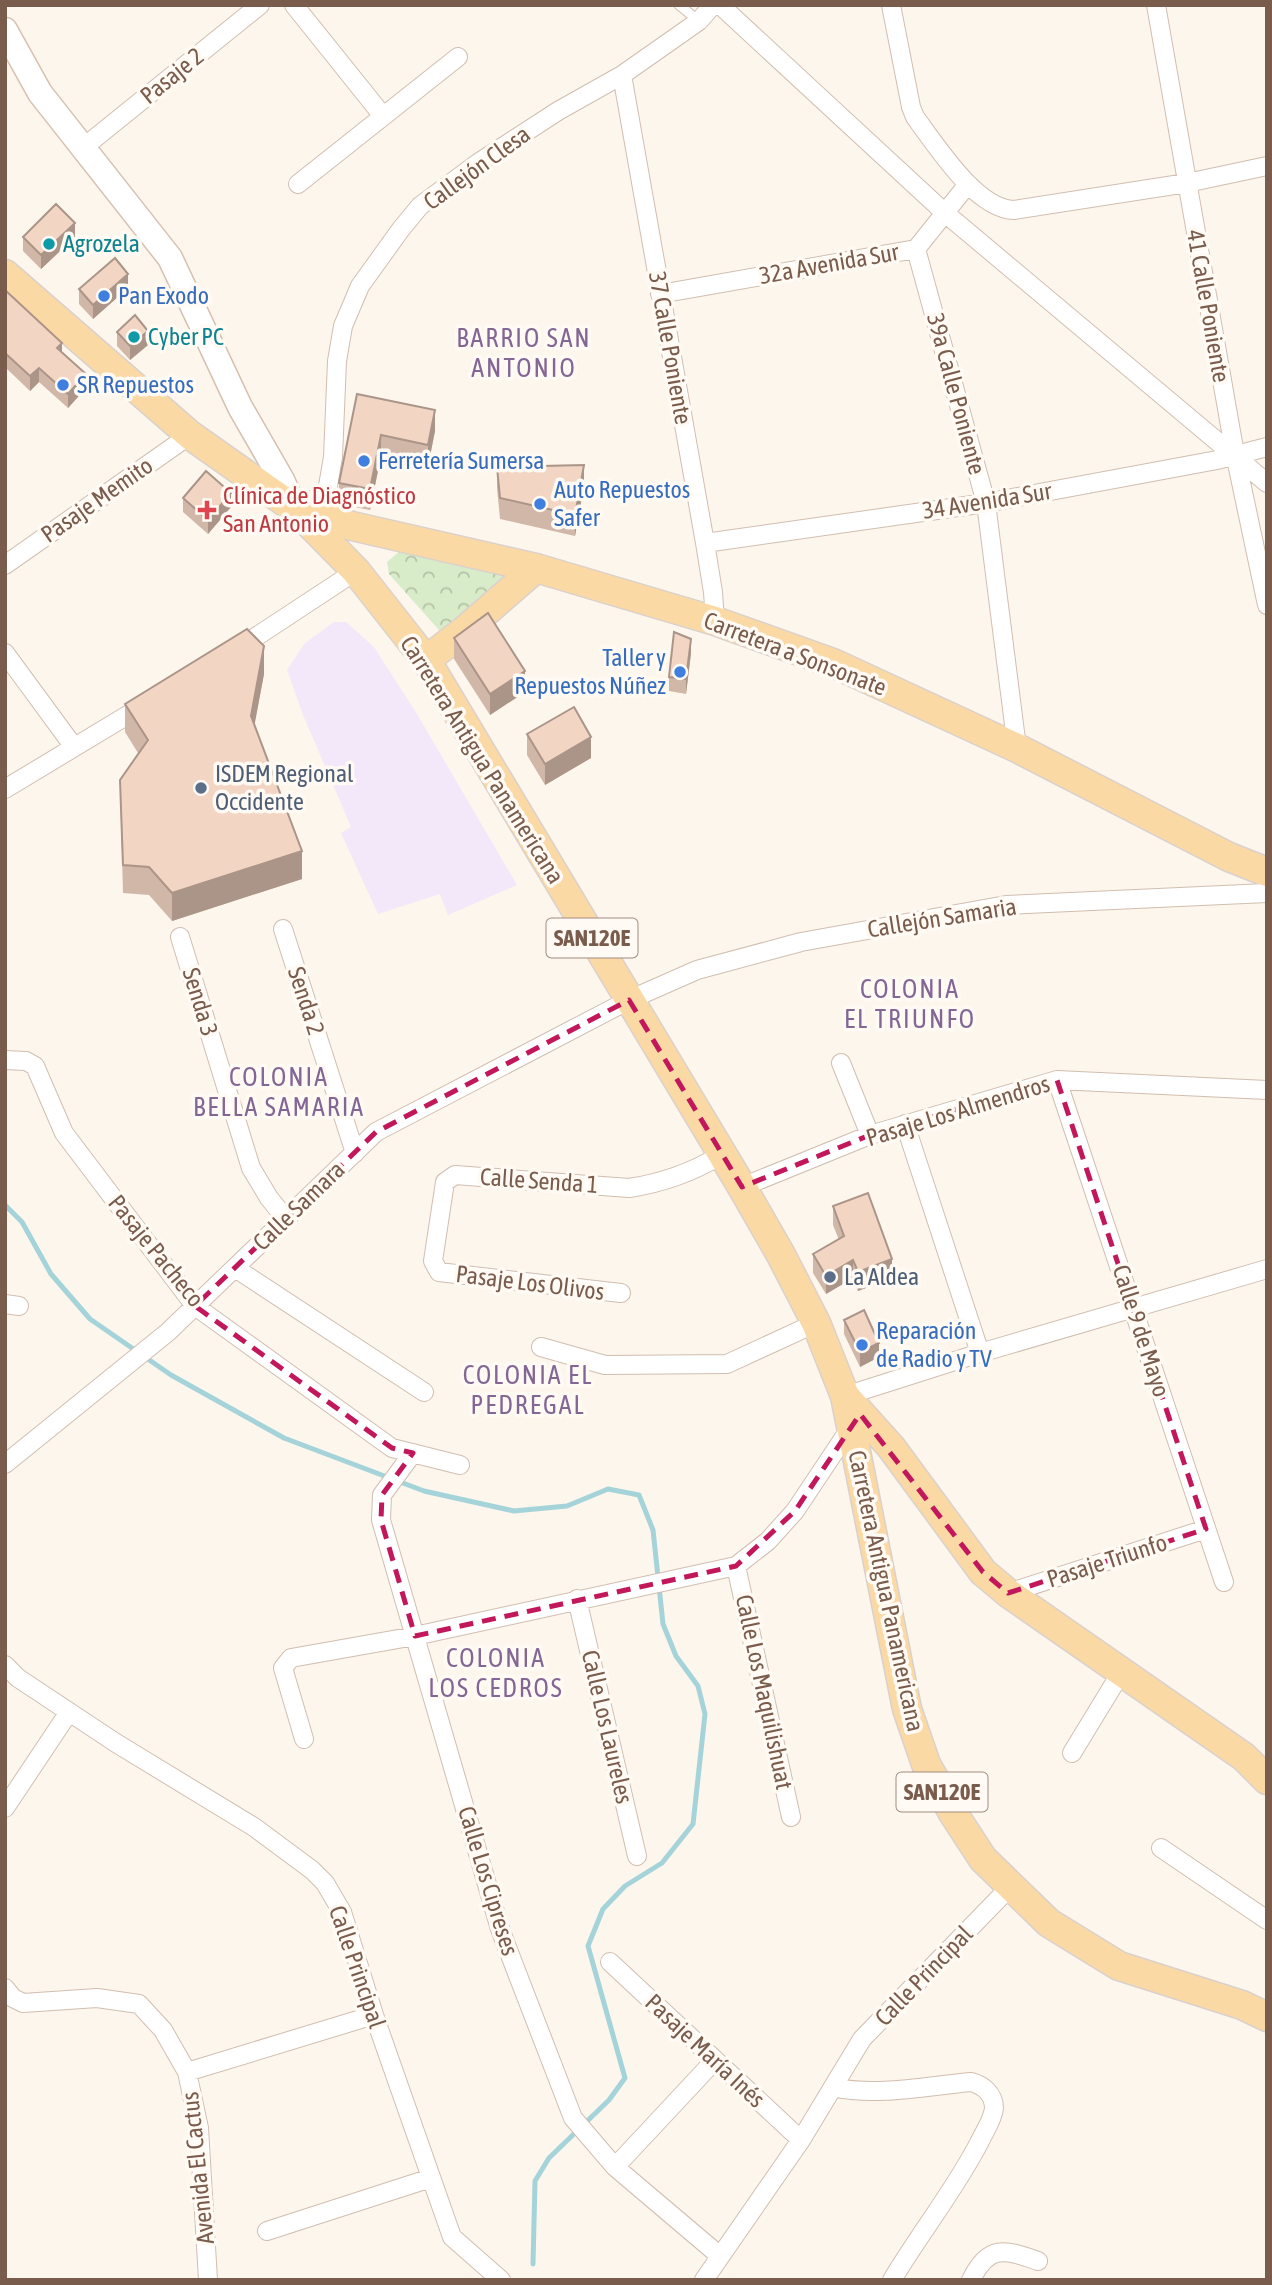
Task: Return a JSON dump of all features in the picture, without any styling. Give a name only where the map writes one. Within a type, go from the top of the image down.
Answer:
[{"type":"main road","points":[[5,274],[190,435],[295,509]]},
{"type":"main road","name":"Carretera a Sonsonate","points":[[295,509],[352,526],[536,568],[715,621],[833,663],[1017,748],[1229,857],[1267,872]]},
{"type":"main road","name":"Carretera Antigua Panamericana","points":[[295,509],[356,571],[426,660],[720,1156],[741,1187],[781,1255],[816,1323],[845,1396],[907,1709],[922,1753],[953,1813],[983,1859],[1048,1923],[1119,1966],[1242,2005],[1267,2017]]},
{"type":"main road","points":[[426,660],[464,631],[536,568]]},
{"type":"main road","name":"Carretera Antigua Panamericana","points":[[845,1396],[891,1447],[983,1572],[1008,1593],[1244,1757],[1267,1780]]},
{"type":"street","name":"Pasaje 2","points":[[84,148],[260,5]]},
{"type":"street","points":[[294,5],[383,116]]},
{"type":"street","name":"Callejón Clesa","points":[[295,509],[322,495],[328,486],[337,360],[343,326],[360,286],[384,250],[421,206],[478,163],[558,111],[622,75],[699,21],[713,5]]},
{"type":"street","points":[[720,5],[945,213],[1267,483]]},
{"type":"street","points":[[891,5],[915,117],[968,184],[996,206],[1014,210],[1187,183],[1267,166]]},
{"type":"street","name":"41 Calle Poniente","points":[[1156,5],[1235,454],[1267,605]]},
{"type":"street","points":[[5,30],[40,93],[170,258],[240,407],[282,480],[295,509]]},
{"type":"street","points":[[298,184],[458,57]]},
{"type":"street","name":"37 Calle Poniente","points":[[622,75],[705,543],[715,621]]},
{"type":"street","name":"32a Avenida Sur","points":[[660,294],[916,249],[968,184]]},
{"type":"street","name":"39a Calle Poniente","points":[[916,249],[986,503],[1017,748]]},
{"type":"street","name":"Pasaje Memito","points":[[5,565],[190,435]]},
{"type":"street","name":"34 Avenida Sur","points":[[705,543],[986,503],[1217,460],[1267,447]]},
{"type":"street","points":[[217,662],[356,571]]},
{"type":"street","points":[[5,653],[74,747]]},
{"type":"street","points":[[5,789],[158,697]]},
{"type":"street","name":"Callejón Samaria","points":[[629,1000],[697,970],[800,942],[1006,905],[1267,893]]},
{"type":"street","name":"Senda 2","points":[[283,929],[355,1153]]},
{"type":"street","name":"Senda 3","points":[[180,937],[251,1168],[269,1198],[286,1219]]},
{"type":"street","name":"Calle Samara","points":[[5,1464],[168,1332],[376,1132],[629,1000]]},
{"type":"street","name":"Pasaje Pacheco","points":[[5,1060],[26,1061],[35,1066],[64,1133],[195,1306],[392,1448],[460,1465]]},
{"type":"street","points":[[841,1063],[870,1135]]},
{"type":"street","name":"Pasaje Los Almendros","points":[[741,1187],[870,1135],[1057,1080],[1267,1090]]},
{"type":"street","name":"Calle 9 de Mayo","points":[[1057,1080],[1224,1582]]},
{"type":"street","points":[[905,1124],[980,1353]]},
{"type":"street","name":"Calle Senda 1","points":[[439,1272],[433,1261],[445,1182],[455,1175],[629,1188],[657,1184],[695,1171],[720,1156]]},
{"type":"street","points":[[235,1268],[424,1392]]},
{"type":"street","points":[[845,1396],[980,1353],[1267,1269]]},
{"type":"street","name":"Pasaje Los Olivos","points":[[439,1272],[621,1293]]},
{"type":"street","points":[[541,1347],[605,1365],[727,1364],[816,1323]]},
{"type":"street","points":[[304,1739],[283,1668],[291,1658],[415,1636],[736,1566],[768,1541],[795,1511],[851,1427]]},
{"type":"street","name":"Calle Los Cipreses","points":[[413,1453],[382,1494],[381,1520],[505,1941],[573,2118],[615,2167],[720,2256]]},
{"type":"street","name":"Pasaje Triunfo","points":[[1008,1593],[1206,1529]]},
{"type":"street","name":"Calle Los Maquilishuat","points":[[736,1566],[791,1817]]},
{"type":"street","name":"Calle Los Laureles","points":[[577,1599],[637,1856]]},
{"type":"street","name":"Calle Principal","points":[[5,1665],[18,1678],[116,1743],[254,1827],[312,1870],[325,1883],[342,1912],[374,2015],[452,2237],[501,2280]]},
{"type":"street","points":[[1072,1753],[1122,1671]]},
{"type":"street","points":[[5,1808],[69,1712]]},
{"type":"street","points":[[1161,1849],[1267,1920]]},
{"type":"street","name":"Calle Principal","points":[[704,2280],[801,2140],[862,2039],[1010,1887]]},
{"type":"street","name":"Pasaje María Inés","points":[[610,1962],[801,2140]]},
{"type":"street","name":"Avenida El Cactus","points":[[5,1988],[13,1998],[23,2003],[97,1998],[139,2004],[163,2031],[187,2072],[199,2128],[208,2280]]},
{"type":"street","points":[[187,2072],[374,2015]]},
{"type":"street","points":[[615,2167],[715,2060]]},
{"type":"street","points":[[832,2087],[849,2091],[888,2090],[971,2082],[981,2085],[990,2094],[994,2107],[991,2120],[967,2165],[892,2280]]},
{"type":"street","points":[[267,2231],[431,2178]]},
{"type":"street","points":[[971,2280],[976,2269],[999,2251],[1007,2250],[1038,2260]]},
{"type":"lane","points":[[679,5],[699,21]]},
{"type":"highlighted area","points":[[629,1000],[742,1187],[870,1135],[1057,1080],[1206,1529],[1008,1593],[983,1572],[860,1414],[795,1511],[736,1566],[415,1636],[381,1520],[382,1495],[413,1453],[392,1448],[195,1306],[376,1132]]},
{"type":"shaded area","points":[[334,622],[346,622],[374,647],[417,714],[517,885],[448,915],[440,894],[378,914],[341,833],[351,827],[303,715],[287,670],[305,643]]},
{"type":"green space","points":[[400,551],[506,574],[507,580],[447,639],[389,574],[387,562]]},
{"type":"building","points":[[56,204],[75,223],[41,255],[23,237]]},
{"type":"building","points":[[115,258],[128,274],[93,305],[79,289]]},
{"type":"building","points":[[5,290],[62,343],[57,348],[86,374],[68,394],[39,368],[30,376],[5,353]]},
{"type":"building","points":[[135,315],[148,331],[130,346],[117,332]]},
{"type":"building","points":[[357,394],[435,410],[428,445],[381,435],[370,489],[339,483]]},
{"type":"building","points":[[584,465],[575,515],[500,498],[497,467]]},
{"type":"building","points":[[206,471],[231,493],[208,520],[183,498]]},
{"type":"building","points":[[488,613],[525,671],[490,694],[454,638]]},
{"type":"building","name":"ISDEM Regional Occidente","points":[[247,629],[264,646],[251,716],[302,851],[172,893],[149,867],[123,865],[120,780],[148,740],[125,704]]},
{"type":"building","name":"Taller y Repuestos Núñez","points":[[674,632],[691,639],[686,679],[669,677]]},
{"type":"building","points":[[574,707],[591,737],[545,764],[527,734]]},
{"type":"building","points":[[868,1193],[892,1259],[858,1272],[853,1260],[826,1276],[813,1254],[844,1236],[833,1206]]},
{"type":"building","points":[[864,1310],[879,1343],[860,1352],[844,1320]]},
{"type":"waterway","points":[[5,1205],[22,1222],[51,1274],[90,1319],[171,1375],[284,1438],[424,1491],[514,1511],[567,1506],[608,1489],[639,1495],[653,1530],[663,1624],[676,1656],[698,1686],[705,1714],[693,1824],[662,1863],[625,1886],[603,1909],[588,1946],[625,2078],[609,2100],[549,2158],[535,2181],[533,2264]]},
{"type":"place","name":"Agrozela","points":[[49,244]]},
{"type":"place","name":"Pan Exodo","points":[[104,296]]},
{"type":"place","name":"Cyber PC","points":[[134,337]]},
{"type":"place","name":"SR Repuestos","points":[[63,385]]},
{"type":"place","name":"Ferretería Sumersa","points":[[364,461]]},
{"type":"place","name":"Auto Repuestos Safer","points":[[540,504]]},
{"type":"place","name":"Clínica de Diagnóstico San Antonio","points":[[207,510]]},
{"type":"place","name":"Taller y Repuestos Núñez","points":[[680,672]]},
{"type":"place","name":"ISDEM Regional Occidente","points":[[201,788]]},
{"type":"place","name":"La Aldea","points":[[830,1277]]},
{"type":"place","name":"Reparación de Radio y TV","points":[[862,1345]]},
{"type":"district","name":"BARRIO SAN ANTONIO","points":[[524,353]]},
{"type":"district","name":"COLONIA EL TRIUNFO","points":[[910,1004]]},
{"type":"district","name":"COLONIA BELLA SAMARIA","points":[[279,1092]]},
{"type":"district","name":"COLONIA EL PEDREGAL","points":[[528,1390]]},
{"type":"district","name":"COLONIA LOS CEDROS","points":[[496,1673]]}]
